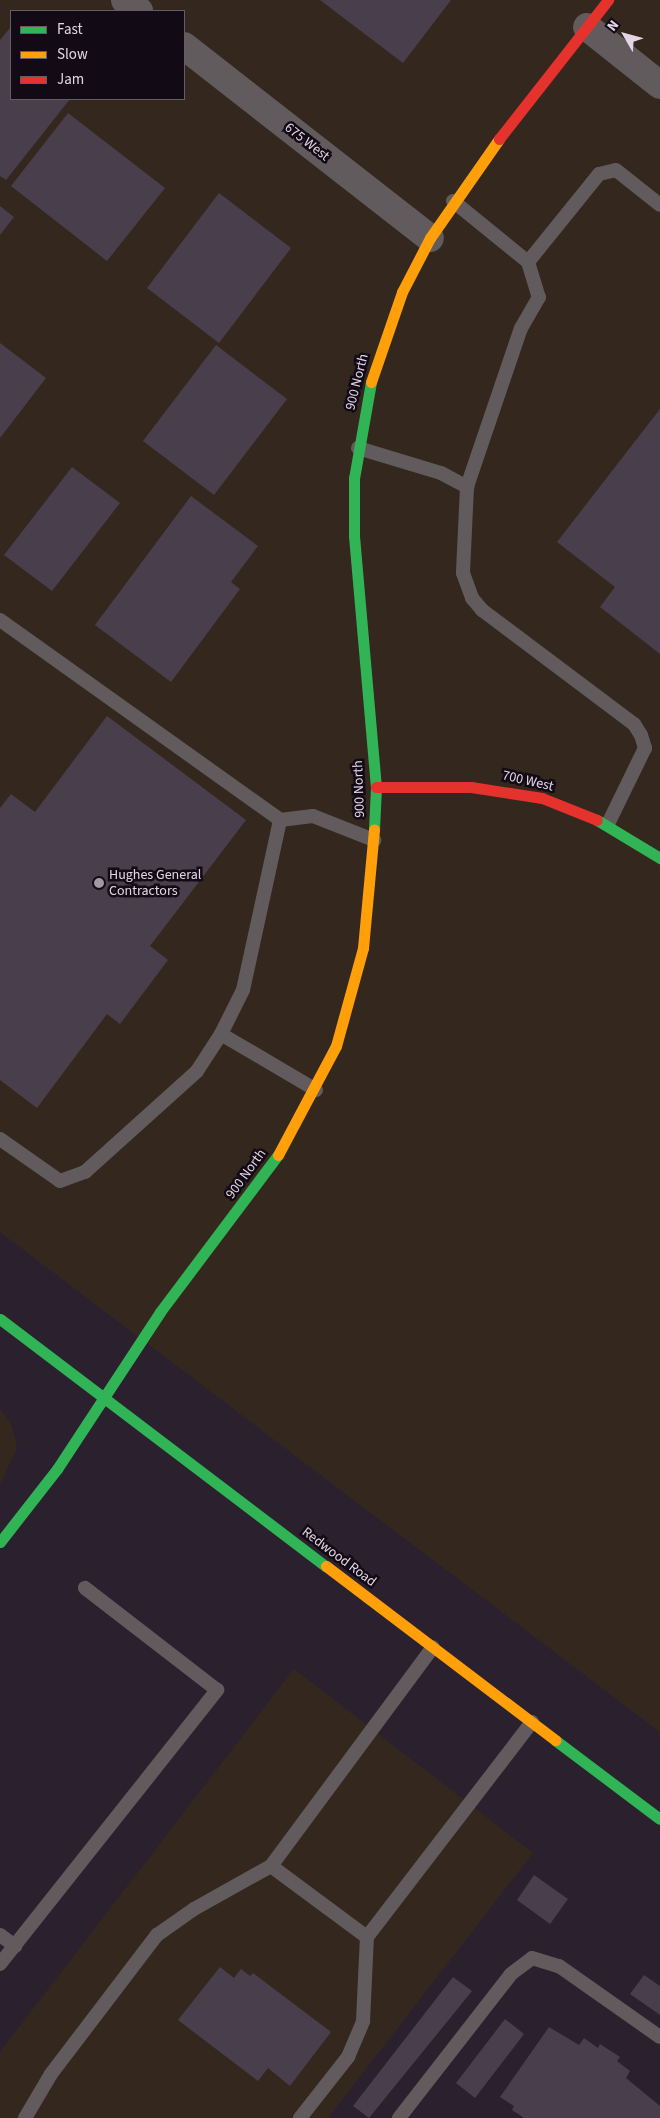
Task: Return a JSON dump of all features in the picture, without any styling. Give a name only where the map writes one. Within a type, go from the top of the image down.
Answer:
[{"type":"street","points":[[125,0],[138,10]]},
{"type":"street","name":"900 North","points":[[0,1542],[57,1469],[160,1312],[274,1162],[316,1090],[352,998],[371,894],[376,787],[354,552],[358,448],[382,344],[430,238],[453,201],[608,0]]},
{"type":"street","points":[[587,27],[660,85]]},
{"type":"street","name":"675 West","points":[[185,47],[430,238]]},
{"type":"street","name":"700 West","points":[[376,787],[507,790],[542,798],[608,824],[660,858]]},
{"type":"street","name":"Redwood Road","points":[[0,1318],[660,1820]]},
{"type":"lane","points":[[528,262],[599,174],[616,170],[660,205]]},
{"type":"lane","points":[[453,201],[528,262],[539,297],[521,328],[467,486],[463,573],[472,598],[482,610],[634,724],[641,735],[645,748],[608,824]]},
{"type":"lane","points":[[358,448],[441,472],[467,486]]},
{"type":"lane","points":[[0,620],[280,820],[313,816],[374,840]]},
{"type":"lane","points":[[0,1139],[60,1181],[85,1172],[197,1071],[221,1034],[243,990],[280,820]]},
{"type":"lane","points":[[221,1034],[316,1090]]},
{"type":"lane","points":[[0,1964],[217,1690],[85,1588]]},
{"type":"lane","points":[[25,2118],[51,2074],[157,1936],[194,1909],[271,1866],[433,1647]]},
{"type":"lane","points":[[300,2118],[348,2057],[363,2020],[367,1937],[532,1722]]},
{"type":"lane","points":[[271,1866],[367,1937]]},
{"type":"lane","points":[[0,1934],[14,1946]]},
{"type":"lane","points":[[399,2118],[511,1974],[532,1958],[559,1966],[660,2037]]},
{"type":"shaded area","points":[[0,0],[660,0],[660,1732],[0,1232]]},
{"type":"shaded area","points":[[0,1409],[11,1423],[17,1448],[0,1484]]},
{"type":"shaded area","points":[[294,1669],[533,1853],[328,2118],[0,2118],[0,2052]]},
{"type":"building","points":[[320,0],[451,0],[403,63]]},
{"type":"building","points":[[10,28],[10,100],[69,100],[6,180],[0,176],[0,40]]},
{"type":"building","points":[[68,113],[165,188],[107,261],[11,186]]},
{"type":"building","points":[[219,193],[291,248],[219,343],[147,288]]},
{"type":"building","points":[[0,206],[14,217],[0,235]]},
{"type":"building","points":[[0,343],[46,378],[0,438]]},
{"type":"building","points":[[216,345],[287,399],[214,495],[143,441]]},
{"type":"building","points":[[660,409],[660,654],[600,607],[615,587],[557,542]]},
{"type":"building","points":[[72,467],[120,503],[52,591],[4,555]]},
{"type":"building","points":[[191,496],[258,546],[231,582],[240,589],[171,682],[95,625]]},
{"type":"building","name":"Hughes General Contractors","points":[[107,716],[246,820],[150,946],[168,960],[120,1024],[107,1014],[37,1108],[0,1080],[0,808],[11,794],[35,812]]},
{"type":"building","points":[[534,1875],[568,1899],[550,1924],[517,1900]]},
{"type":"building","points":[[220,1967],[234,1978],[241,1969],[250,1976],[253,1973],[331,2032],[290,2086],[268,2068],[258,2081],[178,2020]]},
{"type":"building","points":[[644,1975],[660,1986],[660,2015],[630,1994]]},
{"type":"building","points":[[453,1977],[472,1991],[369,2118],[353,2106]]},
{"type":"building","points":[[505,2019],[524,2034],[475,2098],[456,2083]]},
{"type":"building","points":[[549,2027],[579,2045],[584,2038],[598,2048],[600,2044],[620,2057],[617,2061],[630,2071],[626,2078],[660,2106],[660,2118],[524,2118],[512,2110],[514,2106],[500,2097]]},
{"type":"traffic: fast","points":[[371,382],[354,478],[354,536],[376,787],[374,830]]},
{"type":"traffic: fast","points":[[597,820],[660,858]]},
{"type":"traffic: fast","points":[[0,1542],[57,1469],[160,1312],[278,1155]]},
{"type":"traffic: fast","points":[[0,1319],[326,1566]]},
{"type":"traffic: fast","points":[[555,1740],[660,1819]]},
{"type":"traffic: slow","points":[[371,382],[402,292],[430,238],[499,139]]},
{"type":"traffic: slow","points":[[278,1155],[336,1046],[363,948],[374,830]]},
{"type":"traffic: slow","points":[[326,1566],[555,1740]]},
{"type":"traffic: jam","points":[[499,139],[608,0]]},
{"type":"traffic: jam","points":[[376,787],[471,787],[542,798],[597,820]]},
{"type":"place","name":"Hughes General Contractors","points":[[99,883]]}]
